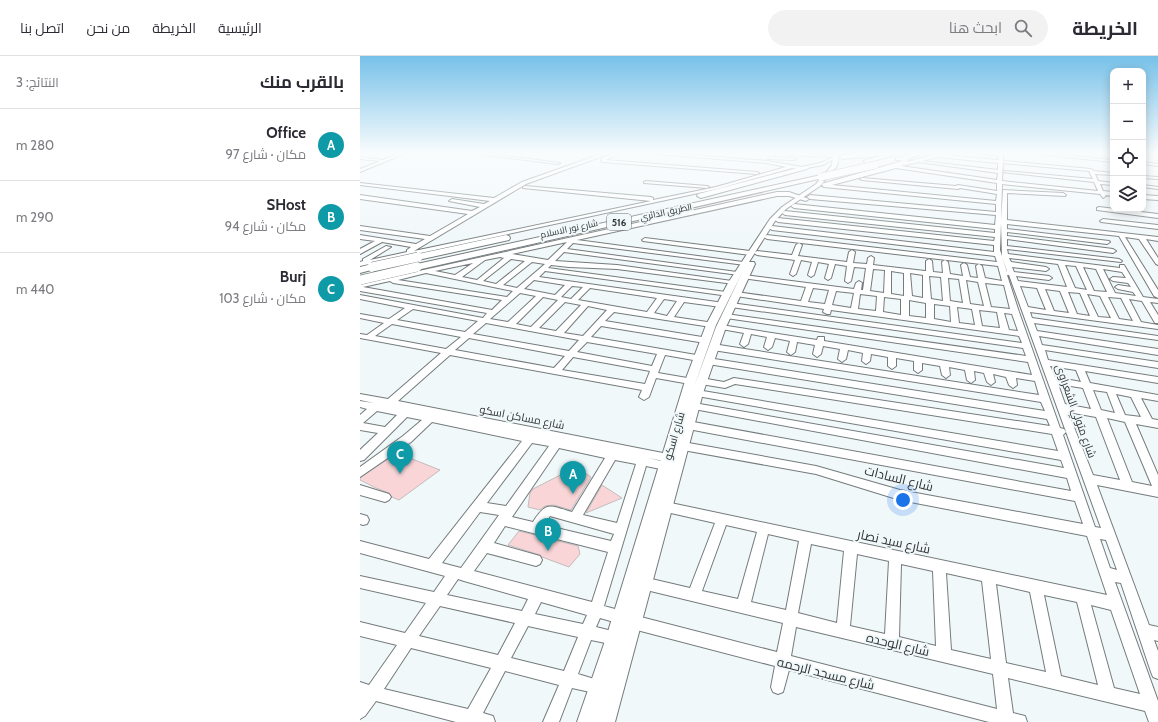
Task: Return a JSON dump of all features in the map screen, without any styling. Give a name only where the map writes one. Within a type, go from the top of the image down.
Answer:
[{"type":"highway","points":[[701,196],[745,184]]},
{"type":"highway","name":"الطريق الدائري","points":[[360,270],[416,255],[701,196],[803,199],[828,184]]},
{"type":"highway","name":"الطريق الدائري","points":[[360,281],[420,269],[639,218],[803,199],[835,184]]},
{"type":"highway","points":[[803,199],[844,184]]},
{"type":"highway","points":[[639,218],[677,214],[748,198],[767,196]]},
{"type":"main road","points":[[803,199],[819,184]]},
{"type":"main road","name":"شارع اسكو","points":[[754,253],[803,199]]},
{"type":"main road","name":"شارع اسكو","points":[[604,722],[627,620],[672,463],[709,343],[730,297],[777,214],[803,199]]},
{"type":"main road","name":"شارع اسكو","points":[[587,722],[615,638],[627,620],[643,583],[666,507],[672,463],[683,446],[694,406],[696,385]]},
{"type":"street","points":[[361,184],[494,200]]},
{"type":"street","points":[[360,281],[429,238],[523,184]]},
{"type":"street","points":[[416,255],[523,188],[534,184]]},
{"type":"street","points":[[671,184],[717,188]]},
{"type":"street","points":[[360,263],[404,254],[416,255],[730,184]]},
{"type":"street","name":"شارع اسكو","points":[[803,199],[835,184]]},
{"type":"street","points":[[803,199],[903,184]]},
{"type":"street","points":[[904,184],[1002,210],[1108,242]]},
{"type":"street","points":[[905,184],[958,187],[1002,210]]},
{"type":"street","points":[[905,184],[958,187]]},
{"type":"street","points":[[938,184],[1002,210],[1118,261]]},
{"type":"street","points":[[945,184],[958,187],[1002,210],[1113,251]]},
{"type":"street","points":[[965,184],[1002,210],[1046,269]]},
{"type":"street","points":[[966,184],[1002,210],[1042,260],[1053,288]]},
{"type":"street","points":[[991,184],[1051,312]]},
{"type":"street","points":[[994,184],[1002,210],[1049,278]]},
{"type":"street","points":[[803,199],[844,227],[915,235],[1002,210],[1083,184]]},
{"type":"street","points":[[803,199],[884,241],[914,244],[1002,210],[1083,184]]},
{"type":"street","points":[[645,240],[754,253],[776,253],[796,258],[814,258],[832,255],[1002,210],[1083,184]]},
{"type":"street","points":[[1098,184],[1104,198]]},
{"type":"street","points":[[1101,184],[1110,192]]},
{"type":"street","points":[[1146,186],[1158,188]]},
{"type":"street","points":[[958,187],[961,199]]},
{"type":"street","points":[[514,188],[660,200]]},
{"type":"street","points":[[365,189],[485,206]]},
{"type":"street","points":[[1146,191],[1158,193]]},
{"type":"street","name":"شارع نور الاسلام","points":[[360,286],[386,280],[420,269],[574,239],[767,196],[785,193],[803,199]]},
{"type":"street","points":[[360,197],[473,213]]},
{"type":"street","points":[[1146,197],[1158,198]]},
{"type":"street","points":[[803,199],[904,214],[947,214],[1002,210],[1104,198],[1110,199]]},
{"type":"street","points":[[803,199],[1002,210]]},
{"type":"street","points":[[803,199],[1002,210]]},
{"type":"street","points":[[803,199],[846,219],[917,227],[1002,210]]},
{"type":"street","points":[[803,199],[1002,210],[1104,230],[1121,235],[1158,239],[1156,233],[1136,230],[1104,230]]},
{"type":"street","points":[[803,199],[832,255],[850,264],[870,267],[912,265],[928,274],[982,280]]},
{"type":"street","points":[[1146,202],[1158,204]]},
{"type":"street","points":[[1100,212],[1110,207]]},
{"type":"street","points":[[1146,208],[1158,210]]},
{"type":"street","points":[[982,280],[1002,210]]},
{"type":"street","name":"شارع متولي الشعراوى","points":[[1002,210],[1023,334],[1157,722]]},
{"type":"street","points":[[1100,212],[1158,216]]},
{"type":"street","points":[[1100,212],[1133,224],[1158,227]]},
{"type":"street","points":[[1127,213],[1158,221]]},
{"type":"street","points":[[1127,213],[1140,237],[1158,263]]},
{"type":"street","points":[[844,227],[846,219]]},
{"type":"street","points":[[914,244],[917,227]]},
{"type":"street","points":[[360,228],[429,238]]},
{"type":"street","points":[[1104,230],[1108,242],[1118,261],[1158,321]]},
{"type":"street","points":[[884,241],[885,231]]},
{"type":"street","points":[[1121,235],[1158,296]]},
{"type":"street","points":[[360,237],[417,246]]},
{"type":"street","points":[[360,420],[467,335],[547,266],[574,239],[823,330],[1032,360]]},
{"type":"street","points":[[360,252],[381,240]]},
{"type":"street","points":[[793,274],[799,245]]},
{"type":"street","points":[[360,263],[388,247]]},
{"type":"street","points":[[562,250],[730,297],[748,332],[744,344]]},
{"type":"street","points":[[848,281],[852,252]]},
{"type":"street","points":[[496,255],[530,260],[547,266],[730,297],[854,310],[1023,334]]},
{"type":"street","points":[[828,278],[832,255]]},
{"type":"street","points":[[478,282],[511,256]]},
{"type":"street","points":[[457,278],[487,257]]},
{"type":"street","points":[[804,304],[811,286],[814,258]]},
{"type":"street","points":[[866,293],[871,258]]},
{"type":"street","points":[[498,286],[530,260]]},
{"type":"street","points":[[929,260],[928,301],[930,321]]},
{"type":"street","points":[[1042,260],[1125,272]]},
{"type":"street","points":[[945,262],[950,304],[955,324]]},
{"type":"street","points":[[1060,262],[1072,290]]},
{"type":"street","points":[[1078,264],[1092,293]]},
{"type":"street","points":[[902,342],[904,317],[912,265]]},
{"type":"street","points":[[964,265],[966,306]]},
{"type":"street","points":[[547,266],[617,267],[730,297],[826,318],[1027,346]]},
{"type":"street","points":[[979,266],[988,309]]},
{"type":"street","points":[[879,314],[892,267]]},
{"type":"street","points":[[1098,267],[1112,295]]},
{"type":"street","points":[[420,269],[457,278],[574,300],[612,309],[669,318],[730,297],[768,280],[786,286],[811,286],[988,309],[1051,312],[1158,327]]},
{"type":"street","points":[[1108,271],[1125,272]]},
{"type":"street","points":[[532,278],[682,299],[730,297]]},
{"type":"street","points":[[1113,279],[1131,281]]},
{"type":"street","points":[[386,280],[508,299]]},
{"type":"street","points":[[764,289],[768,280]]},
{"type":"street","points":[[817,354],[828,307],[840,280]]},
{"type":"street","points":[[510,325],[554,281]]},
{"type":"street","points":[[854,310],[859,283]]},
{"type":"street","points":[[388,302],[415,284]]},
{"type":"street","points":[[533,329],[572,284]]},
{"type":"street","points":[[574,300],[588,286]]},
{"type":"street","points":[[1040,286],[1158,301]]},
{"type":"street","points":[[1118,288],[1136,290]]},
{"type":"street","points":[[360,289],[493,312]]},
{"type":"street","points":[[1063,289],[1074,315]]},
{"type":"street","points":[[443,303],[459,291]]},
{"type":"street","points":[[1082,292],[1106,331],[1118,359]]},
{"type":"street","points":[[1103,294],[1116,321]]},
{"type":"street","points":[[649,315],[662,296]]},
{"type":"street","points":[[360,297],[585,339],[662,351],[703,359],[730,368],[1052,416]]},
{"type":"street","points":[[1124,297],[1139,325]]},
{"type":"street","points":[[669,318],[682,299]]},
{"type":"street","points":[[558,334],[587,303]]},
{"type":"street","points":[[364,336],[390,322],[412,306]]},
{"type":"street","points":[[975,307],[979,328]]},
{"type":"street","points":[[556,371],[612,309]]},
{"type":"street","points":[[1000,310],[1005,331]]},
{"type":"street","name":"شارع متولي الشعراوى","points":[[1020,310],[1029,320],[1052,380],[1126,578],[1158,672]]},
{"type":"street","points":[[360,316],[572,354],[654,372],[696,385],[846,419],[1066,457]]},
{"type":"street","points":[[1029,320],[1158,338]]},
{"type":"street","points":[[600,323],[709,343],[764,350],[1046,399]]},
{"type":"street","points":[[748,332],[1038,379]]},
{"type":"street","points":[[1034,333],[1158,352]]},
{"type":"street","points":[[764,350],[772,335]]},
{"type":"street","points":[[364,336],[648,388]]},
{"type":"street","points":[[791,352],[794,339]]},
{"type":"street","points":[[842,359],[844,347]]},
{"type":"street","points":[[1039,347],[1158,365]]},
{"type":"street","points":[[644,396],[662,351]]},
{"type":"street","points":[[866,361],[867,351]]},
{"type":"street","points":[[892,355],[892,366]]},
{"type":"street","points":[[918,359],[918,370]]},
{"type":"street","points":[[1045,362],[1158,380]]},
{"type":"street","points":[[944,363],[946,374]]},
{"type":"street","points":[[969,367],[971,380]]},
{"type":"street","points":[[1079,367],[1128,486]]},
{"type":"street","points":[[988,371],[991,382]]},
{"type":"street","points":[[1010,374],[1013,385]]},
{"type":"street","points":[[1052,380],[1158,398]]},
{"type":"street","points":[[696,385],[725,385],[734,381],[1071,433]]},
{"type":"street","points":[[1110,390],[1126,419],[1158,488]]},
{"type":"street","points":[[1134,394],[1154,423]]},
{"type":"street","name":"شارع مساكن اسكو","points":[[360,397],[405,413],[433,415]]},
{"type":"street","name":"شارع مساكن اسكو","points":[[360,404],[382,404],[672,463]]},
{"type":"street","points":[[694,406],[1071,474]]},
{"type":"street","points":[[1062,407],[1154,423]]},
{"type":"street","points":[[360,457],[405,413]]},
{"type":"street","points":[[360,473],[407,439],[433,415]]},
{"type":"street","points":[[844,433],[846,419]]},
{"type":"street","points":[[688,425],[1079,496]]},
{"type":"street","points":[[360,426],[387,431]]},
{"type":"street","points":[[432,566],[532,435]]},
{"type":"street","points":[[360,712],[366,692],[408,641],[436,599],[484,546],[559,440]]},
{"type":"street","name":"شارع مساكن اسكو","points":[[559,440],[612,455],[643,457]]},
{"type":"street","name":"شارع السادات","points":[[683,446],[816,470],[900,495],[1109,535]]},
{"type":"street","points":[[575,518],[612,455]]},
{"type":"street","points":[[551,722],[596,610],[643,457]]},
{"type":"street","points":[[1088,479],[1158,492]]},
{"type":"street","points":[[360,490],[385,497]]},
{"type":"street","points":[[478,506],[536,528],[615,548]]},
{"type":"street","name":"شارع سيد نصار","points":[[666,507],[1116,604]]},
{"type":"street","points":[[536,528],[548,511],[621,530]]},
{"type":"street","points":[[694,595],[722,519]]},
{"type":"street","points":[[743,607],[764,528]]},
{"type":"street","points":[[778,687],[806,537]]},
{"type":"street","points":[[484,546],[536,560]]},
{"type":"street","points":[[843,631],[851,547]]},
{"type":"street","name":"شارع مسجد الرحمه","points":[[362,549],[459,573],[596,610],[627,620],[1012,720]]},
{"type":"street","points":[[892,642],[895,556]]},
{"type":"street","points":[[940,566],[944,655]]},
{"type":"street","points":[[1106,574],[1126,578]]},
{"type":"street","points":[[988,576],[999,668],[1012,720]]},
{"type":"street","points":[[360,582],[615,638]]},
{"type":"street","name":"شارع الوحده","points":[[643,583],[1152,705]]},
{"type":"street","points":[[1036,587],[1055,681]]},
{"type":"street","points":[[471,720],[538,594]]},
{"type":"street","points":[[1082,597],[1108,694]]},
{"type":"street","points":[[360,629],[599,687]]},
{"type":"street","points":[[1144,631],[1158,634]]},
{"type":"street","points":[[366,692],[471,720],[487,722]]},
{"type":"building","points":[[397,453],[440,470],[399,500],[392,497],[389,493],[360,480],[360,478]]},
{"type":"building","points":[[576,467],[591,477],[571,510],[554,505],[545,506],[540,510],[528,507],[530,493],[533,489]]},
{"type":"building","points":[[602,485],[622,498],[586,513]]},
{"type":"building","points":[[519,531],[578,546],[580,554],[569,567],[540,555],[508,545]]},
{"type":"place","name":"Burj","points":[[400,474]]},
{"type":"place","name":"Office","points":[[573,494]]},
{"type":"place","name":"SHost","points":[[548,551]]}]
